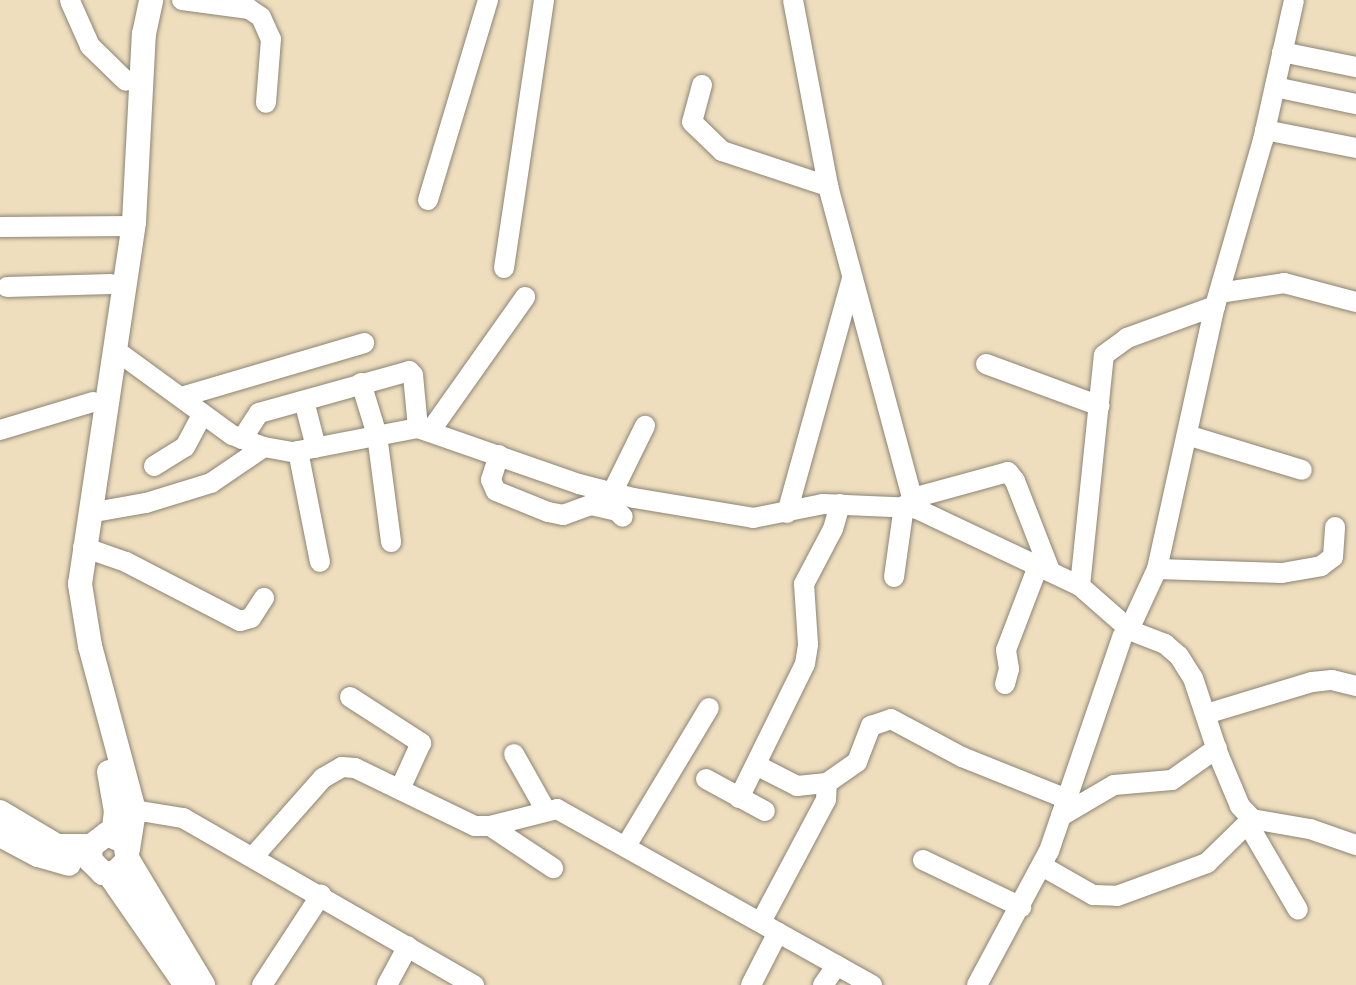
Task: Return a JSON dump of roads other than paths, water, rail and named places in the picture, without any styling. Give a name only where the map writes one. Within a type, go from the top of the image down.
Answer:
[{"type":"main road","points":[[139,0],[131,31],[126,81],[126,225],[111,284],[68,573],[73,630],[113,789],[110,854],[186,985]]},
{"type":"main road","points":[[110,854],[134,810],[84,614],[81,584],[84,547],[114,349],[144,34],[151,0]]},
{"type":"main road","points":[[0,812],[57,846],[110,854],[203,985]]},
{"type":"main road","points":[[0,835],[59,864],[110,854]]},
{"type":"street","points":[[182,0],[249,9],[261,17],[271,39],[266,103]]},
{"type":"street","points":[[428,200],[488,0]]},
{"type":"street","points":[[504,268],[544,0]]},
{"type":"street","points":[[793,0],[828,186],[910,504],[894,577]]},
{"type":"street","points":[[976,985],[1042,866],[1128,627],[1157,569],[1217,300],[1265,130],[1294,0]]},
{"type":"street","points":[[70,1],[90,46],[126,81]]},
{"type":"street","points":[[1282,52],[1356,67]]},
{"type":"street","points":[[702,85],[693,126],[722,151],[828,186]]},
{"type":"street","points":[[1275,87],[1356,104]]},
{"type":"street","points":[[1265,130],[1356,148]]},
{"type":"street","points":[[0,226],[126,225]]},
{"type":"street","points":[[787,513],[852,276]]},
{"type":"street","points":[[1080,586],[1100,406],[1101,366],[1104,355],[1116,344],[1217,300],[1284,283],[1356,302]]},
{"type":"street","points":[[7,287],[111,284]]},
{"type":"street","points":[[424,429],[525,297]]},
{"type":"street","points":[[181,397],[364,343]]},
{"type":"street","points":[[114,349],[202,414],[242,439],[264,447],[307,449],[377,435],[424,429],[612,492],[753,518],[840,504],[910,504],[1008,472],[1015,481],[1044,568],[1006,650],[1009,669],[1005,684]]},
{"type":"street","points":[[986,364],[1100,406]]},
{"type":"street","points":[[242,439],[259,412],[361,383],[411,372],[424,429]]},
{"type":"street","points":[[361,383],[377,435],[390,542]]},
{"type":"street","points":[[304,401],[320,562]]},
{"type":"street","points":[[0,430],[93,402]]},
{"type":"street","points":[[154,466],[185,447],[202,414]]},
{"type":"street","points":[[0,416],[25,422]]},
{"type":"street","points":[[612,492],[645,426]]},
{"type":"street","points":[[1187,435],[1302,470]]},
{"type":"street","points":[[89,513],[146,503],[200,487],[264,447]]},
{"type":"street","points":[[499,455],[491,480],[496,491],[548,512],[563,515],[591,505],[617,511],[623,518]]},
{"type":"street","points":[[739,798],[805,664],[808,644],[804,584],[833,529],[840,504]]},
{"type":"street","points":[[910,504],[1080,586],[1128,627],[1155,638],[1179,657],[1193,678],[1240,806],[1298,910]]},
{"type":"street","points":[[1157,569],[1282,573],[1322,566],[1333,557],[1335,527]]},
{"type":"street","points":[[84,547],[126,562],[240,621],[251,618],[264,598]]},
{"type":"street","points":[[1206,714],[1312,682],[1332,680],[1356,686]]},
{"type":"street","points":[[350,697],[421,743],[400,789]]},
{"type":"street","points":[[626,846],[709,708]]},
{"type":"street","points":[[756,765],[797,786],[826,783],[857,762],[871,726],[891,719],[1064,807],[1114,785],[1172,780],[1217,748]]},
{"type":"street","points":[[514,754],[544,809]]},
{"type":"street","points":[[253,857],[331,771],[355,768],[463,822],[490,826],[553,868]]},
{"type":"street","points":[[706,779],[765,811]]},
{"type":"street","points":[[751,985],[770,927],[826,800],[826,783]]},
{"type":"street","points":[[490,826],[544,809],[567,813],[872,985]]},
{"type":"street","points":[[134,810],[183,818],[321,895],[474,985]]},
{"type":"street","points":[[1042,866],[1093,895],[1117,896],[1207,863],[1250,821]]},
{"type":"street","points":[[1250,821],[1310,829],[1356,845]]},
{"type":"street","points":[[923,860],[1020,908]]},
{"type":"street","points":[[262,985],[321,895]]},
{"type":"street","points":[[387,985],[408,946]]},
{"type":"street","points":[[822,985],[837,965]]}]
